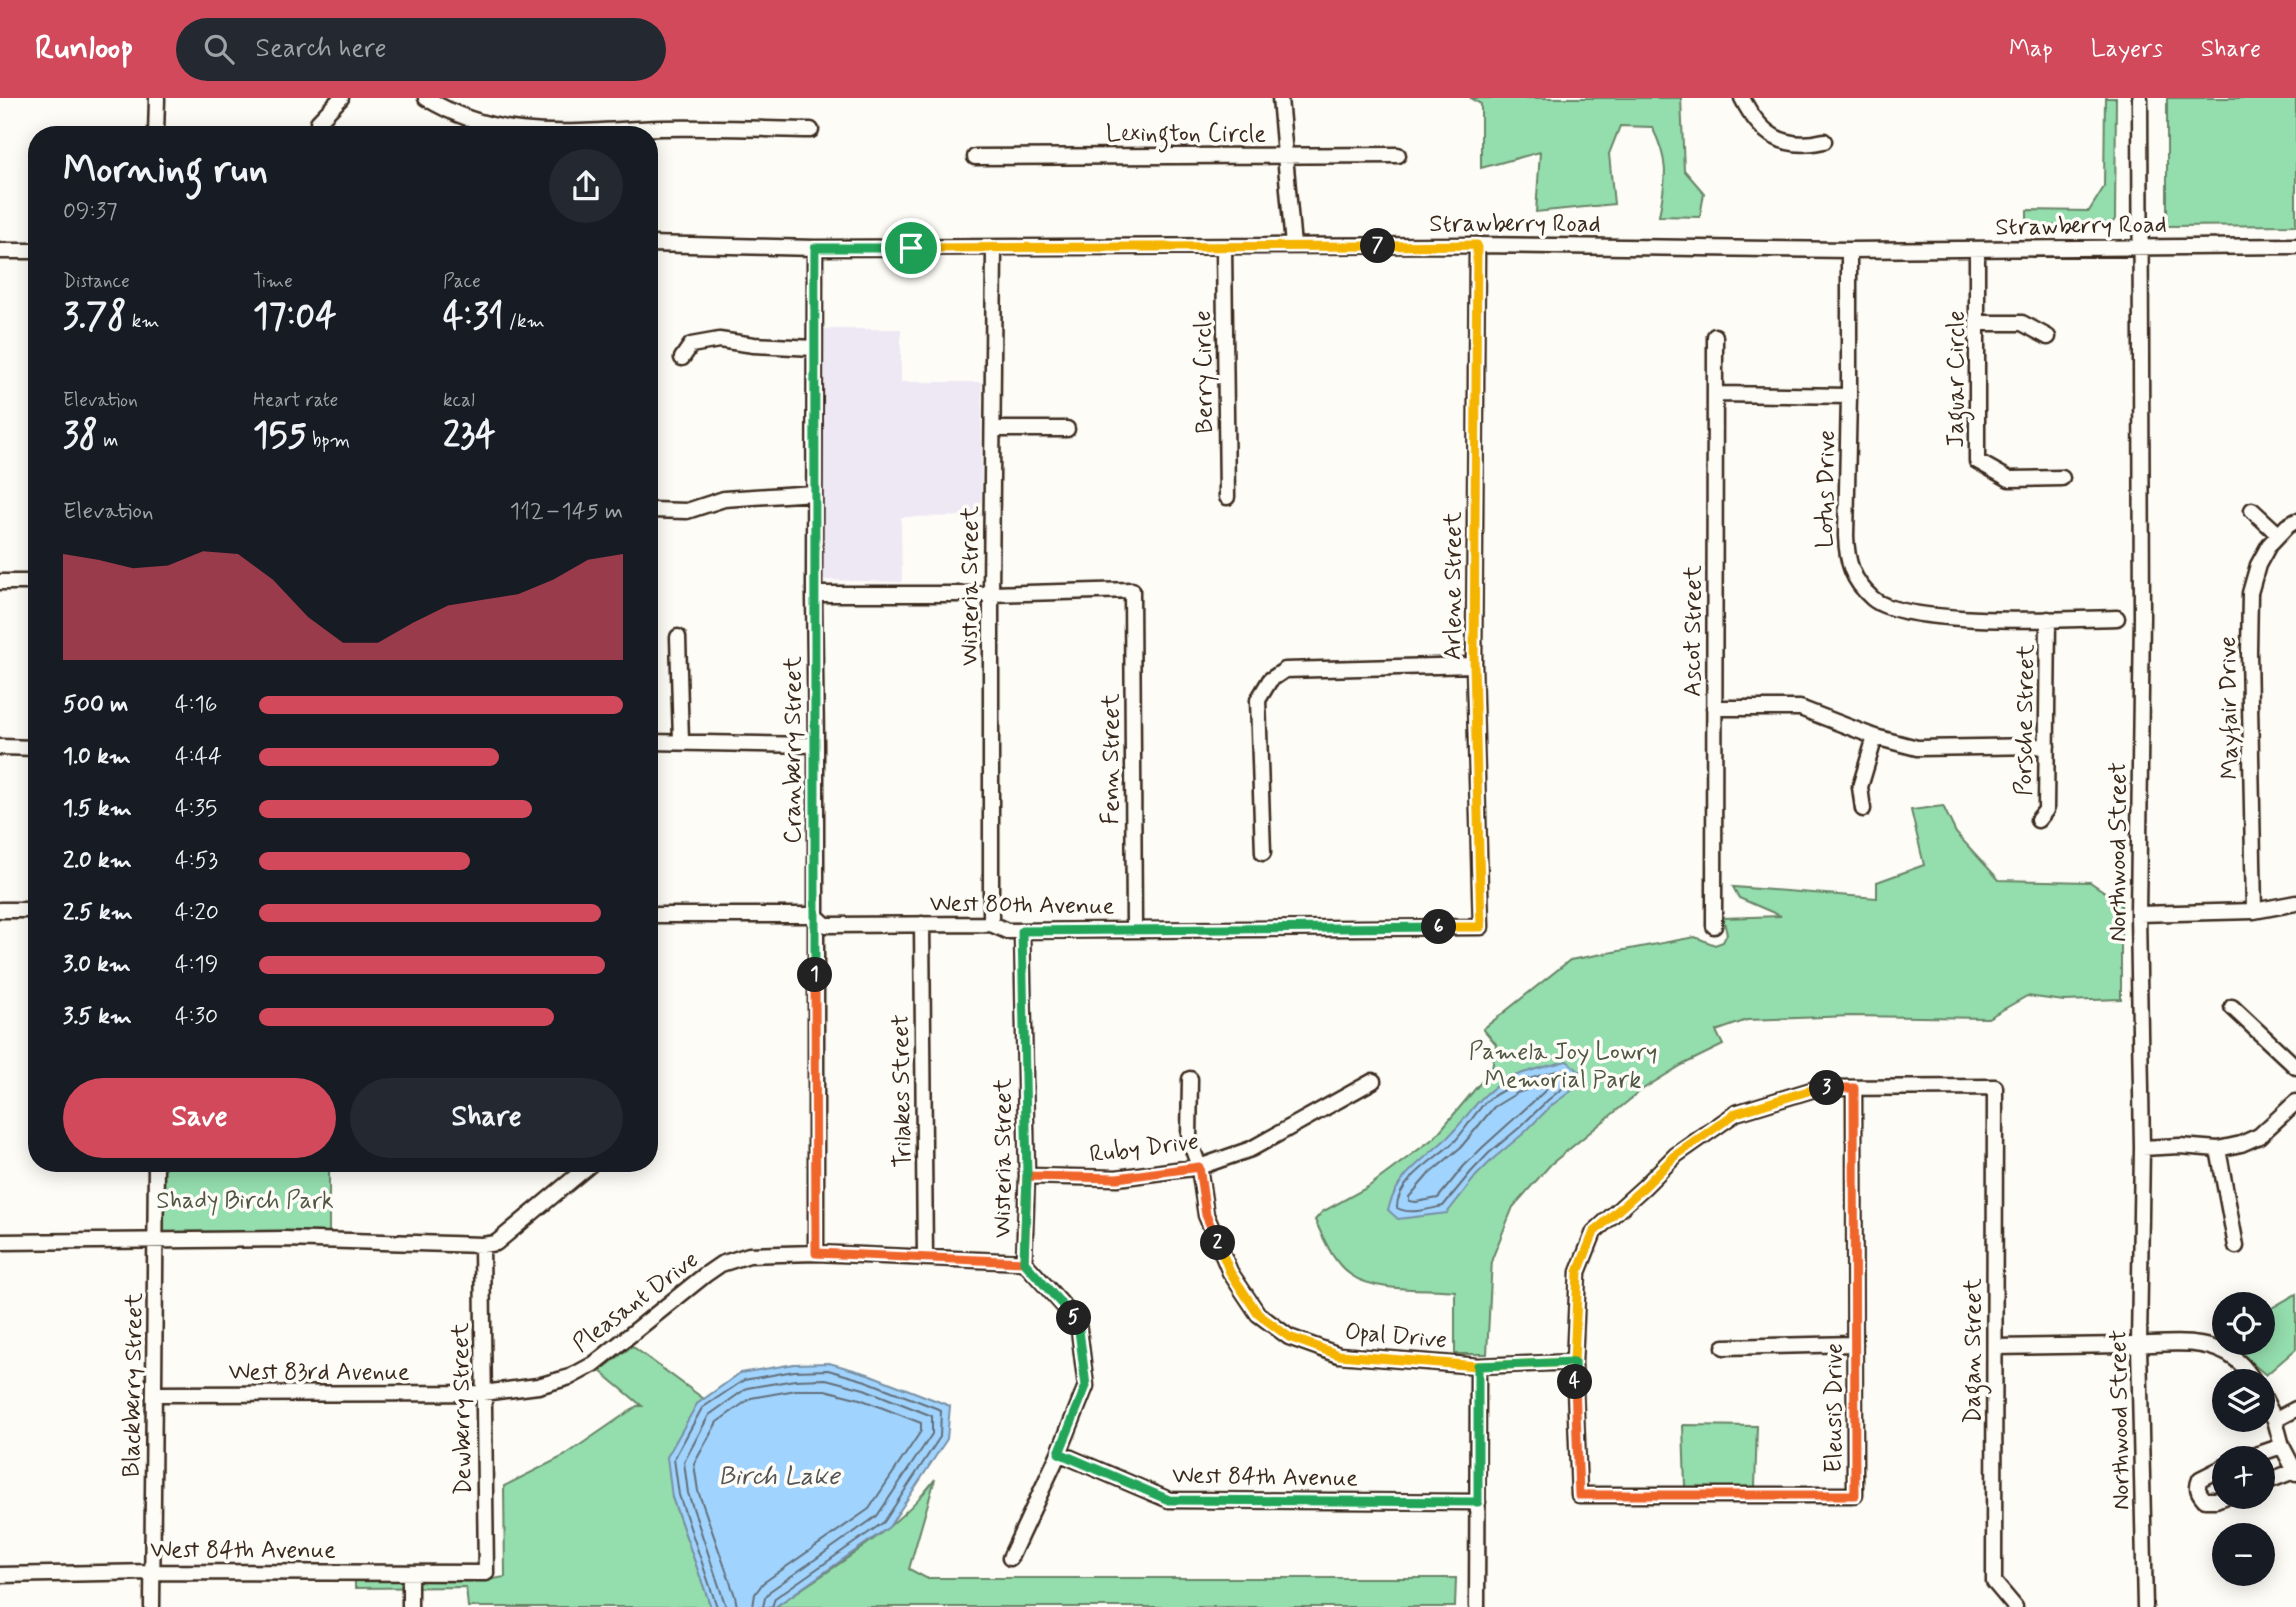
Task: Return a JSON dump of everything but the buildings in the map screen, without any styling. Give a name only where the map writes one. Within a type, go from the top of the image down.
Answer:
[{"type":"street","points":[[156,126],[157,98]]},
{"type":"street","points":[[318,122],[341,98]]},
{"type":"street","points":[[426,98],[449,112],[493,126]]},
{"type":"street","points":[[1280,98],[1293,246]]},
{"type":"street","points":[[1742,98],[1751,115],[1772,135],[1787,144],[1804,146],[1824,141]]},
{"type":"street","name":"Northwood Street","points":[[2140,98],[2142,616],[2138,914],[2142,1148],[2139,1345],[2145,1607]]},
{"type":"street","points":[[658,128],[811,130]]},
{"type":"street","name":"Lexington Circle","points":[[975,156],[1398,155]]},
{"type":"street","name":"Strawberry Road","points":[[658,244],[815,248],[1477,245],[1849,250],[2296,246]]},
{"type":"street","name":"Arlene Street","points":[[1477,245],[1474,665],[1481,927]]},
{"type":"street","name":"Berry Circle","points":[[1224,247],[1227,497]]},
{"type":"street","name":"Cranberry Street","points":[[815,248],[816,1253]]},
{"type":"street","name":"Wisteria Street","points":[[991,924],[994,248]]},
{"type":"street","name":"Lotus Drive","points":[[1849,250],[1847,559],[1857,581],[1874,600],[1914,614],[1945,617],[2117,618]]},
{"type":"street","name":"Jaguar Circle","points":[[1978,250],[1977,461],[2009,479],[2062,478]]},
{"type":"street","points":[[0,251],[28,251]]},
{"type":"street","points":[[1979,323],[2022,323],[2048,337]]},
{"type":"street","name":"Ascot Street","points":[[1714,926],[1715,336]]},
{"type":"street","points":[[681,358],[691,345],[719,340],[814,348]]},
{"type":"street","points":[[1716,394],[1849,396]]},
{"type":"street","points":[[993,429],[1067,429]]},
{"type":"street","points":[[658,510],[687,511],[724,499],[814,493]]},
{"type":"street","points":[[2252,510],[2278,534]]},
{"type":"street","name":"Mayfair Drive","points":[[2254,911],[2250,593],[2258,565],[2278,534],[2296,521]]},
{"type":"street","points":[[0,582],[28,582]]},
{"type":"street","name":"Fenn Street","points":[[991,594],[1132,590],[1134,929]]},
{"type":"street","points":[[814,594],[991,594]]},
{"type":"street","name":"Porsche Street","points":[[2038,820],[2046,810],[2048,619]]},
{"type":"street","points":[[678,638],[681,741]]},
{"type":"street","points":[[1262,853],[1258,700],[1270,680],[1284,670],[1474,665]]},
{"type":"street","points":[[1714,708],[1800,708],[1875,737],[1917,748],[2047,746]]},
{"type":"street","points":[[1863,809],[1860,787],[1875,737]]},
{"type":"street","points":[[658,742],[816,745]]},
{"type":"street","points":[[0,747],[28,747]]},
{"type":"street","points":[[2138,914],[2254,911],[2296,902]]},
{"type":"street","points":[[0,910],[28,910]]},
{"type":"street","name":"West 80th Avenue","points":[[658,915],[815,915],[826,925],[991,924],[1007,931],[1481,927]]},
{"type":"street","name":"Trilakes Street","points":[[922,924],[925,1258]]},
{"type":"street","name":"Wisteria Street","points":[[1010,1558],[1059,1453],[1086,1386],[1078,1322],[1024,1262],[1027,1176],[1022,931]]},
{"type":"street","points":[[2232,1007],[2296,1067]]},
{"type":"street","name":"Opal Drive","points":[[1191,1079],[1189,1138],[1199,1167],[1206,1215],[1230,1272],[1258,1314],[1289,1337],[1339,1355],[1478,1366],[1574,1362]]},
{"type":"street","name":"Ruby Drive","points":[[1027,1176],[1117,1178],[1199,1167],[1251,1149],[1373,1081]]},
{"type":"street","name":"Dagan Street","points":[[1854,1088],[1995,1087],[1994,1582],[2015,1607]]},
{"type":"street","points":[[1574,1362],[1578,1272],[1594,1232],[1676,1155],[1736,1113],[1818,1088],[1854,1088]]},
{"type":"street","name":"Eleusis Drive","points":[[1574,1362],[1579,1495],[1855,1495],[1854,1088]]},
{"type":"street","points":[[2142,1148],[2180,1146],[2218,1149],[2241,1144],[2259,1136],[2296,1102]]},
{"type":"street","points":[[2218,1149],[2236,1246]]},
{"type":"street","name":"Blackberry Street","points":[[152,1607],[156,1172]]},
{"type":"street","points":[[0,1242],[284,1239],[482,1245],[496,1243],[582,1172]]},
{"type":"street","name":"Dewberry Street","points":[[482,1245],[486,1573]]},
{"type":"street","name":"Pleasant Drive","points":[[483,1393],[537,1386],[570,1377],[594,1364],[672,1299],[721,1264],[749,1255],[816,1253],[1024,1262]]},
{"type":"street","points":[[1995,1347],[2171,1342],[2202,1345],[2226,1353],[2246,1369]]},
{"type":"street","points":[[1724,1347],[1856,1344]]},
{"type":"street","points":[[1477,1607],[1478,1366]]},
{"type":"street","name":"West 83rd Avenue","points":[[155,1394],[483,1393]]},
{"type":"street","points":[[2275,1479],[2295,1472],[2275,1420],[2296,1409]]},
{"type":"street","points":[[2275,1449],[2283,1446]]},
{"type":"street","name":"West 84th Avenue","points":[[1059,1453],[1169,1500],[1478,1502]]},
{"type":"street","points":[[2212,1473],[2200,1479],[2197,1486],[2198,1493],[2205,1500],[2212,1500]]},
{"type":"street","name":"West 84th Avenue","points":[[0,1575],[152,1572],[486,1573]]},
{"type":"street","points":[[410,1573],[410,1607]]},
{"type":"shaded area","points":[[820,329],[901,329],[901,382],[982,382],[981,516],[901,517],[902,582],[821,580]]},
{"type":"green space","points":[[1470,98],[1681,98],[1684,170],[1704,193],[1700,217],[1659,216],[1665,171],[1658,140],[1652,127],[1620,126],[1609,154],[1614,204],[1536,212],[1540,152],[1481,168],[1481,104]]},
{"type":"green space","points":[[2105,98],[2116,98],[2115,219],[2111,225],[2027,226],[2027,210],[2089,211],[2104,187]]},
{"type":"green space","points":[[2167,98],[2296,98],[2296,225],[2167,226]]},
{"type":"green space","name":"Pamela Joy Lowry Memorial Park","points":[[1943,806],[1956,833],[1999,880],[2090,882],[2121,903],[2121,999],[2064,1001],[2027,996],[1988,1018],[1851,1016],[1747,1020],[1716,1031],[1723,1045],[1682,1065],[1643,1089],[1551,1164],[1513,1207],[1492,1259],[1487,1354],[1455,1354],[1455,1291],[1373,1284],[1351,1275],[1339,1264],[1315,1220],[1322,1212],[1368,1187],[1434,1138],[1492,1069],[1496,1044],[1483,1029],[1570,960],[1695,937],[1715,945],[1723,942],[1727,934],[1723,918],[1781,916],[1739,898],[1733,887],[1877,898],[1877,882],[1924,865],[1911,810]]},
{"type":"green space","name":"Shady Birch Park","points":[[161,1172],[329,1172],[329,1235],[160,1235]]},
{"type":"green space","points":[[2296,1294],[2296,1349],[2273,1369],[2259,1369],[2242,1355],[2275,1355],[2275,1306]]},
{"type":"green space","points":[[632,1346],[704,1399],[697,1404],[672,1497],[711,1607],[468,1607],[466,1587],[355,1588],[355,1581],[482,1581],[505,1577],[504,1486],[564,1456],[637,1406],[642,1406],[600,1371]]},
{"type":"green space","points":[[1683,1425],[1757,1426],[1755,1487],[1685,1487]]},
{"type":"green space","points":[[935,1479],[909,1569],[926,1578],[1456,1578],[1455,1607],[775,1607],[881,1533],[919,1498]]},
{"type":"water","points":[[1567,1061],[1580,1072],[1578,1086],[1552,1105],[1494,1158],[1447,1213],[1398,1219],[1388,1210],[1404,1177],[1448,1137],[1490,1091],[1517,1075]]},
{"type":"water","name":"Birch Lake","points":[[829,1363],[868,1374],[950,1406],[947,1439],[889,1527],[775,1607],[711,1607],[672,1497],[667,1457],[697,1404],[740,1373],[794,1364]]},
{"type":"route","points":[[911,248],[815,248],[816,1253],[1024,1262],[1027,1176],[1117,1178],[1199,1167],[1206,1215],[1230,1272],[1258,1314],[1289,1337],[1339,1355],[1478,1366],[1574,1362],[1578,1272],[1594,1232],[1676,1155],[1736,1113],[1818,1088],[1854,1088],[1855,1495],[1579,1495],[1574,1362],[1478,1366],[1478,1502],[1169,1500],[1059,1453],[1086,1386],[1078,1322],[1024,1262],[1027,1176],[1022,931],[1481,927],[1474,665],[1477,245],[911,248]]}]
